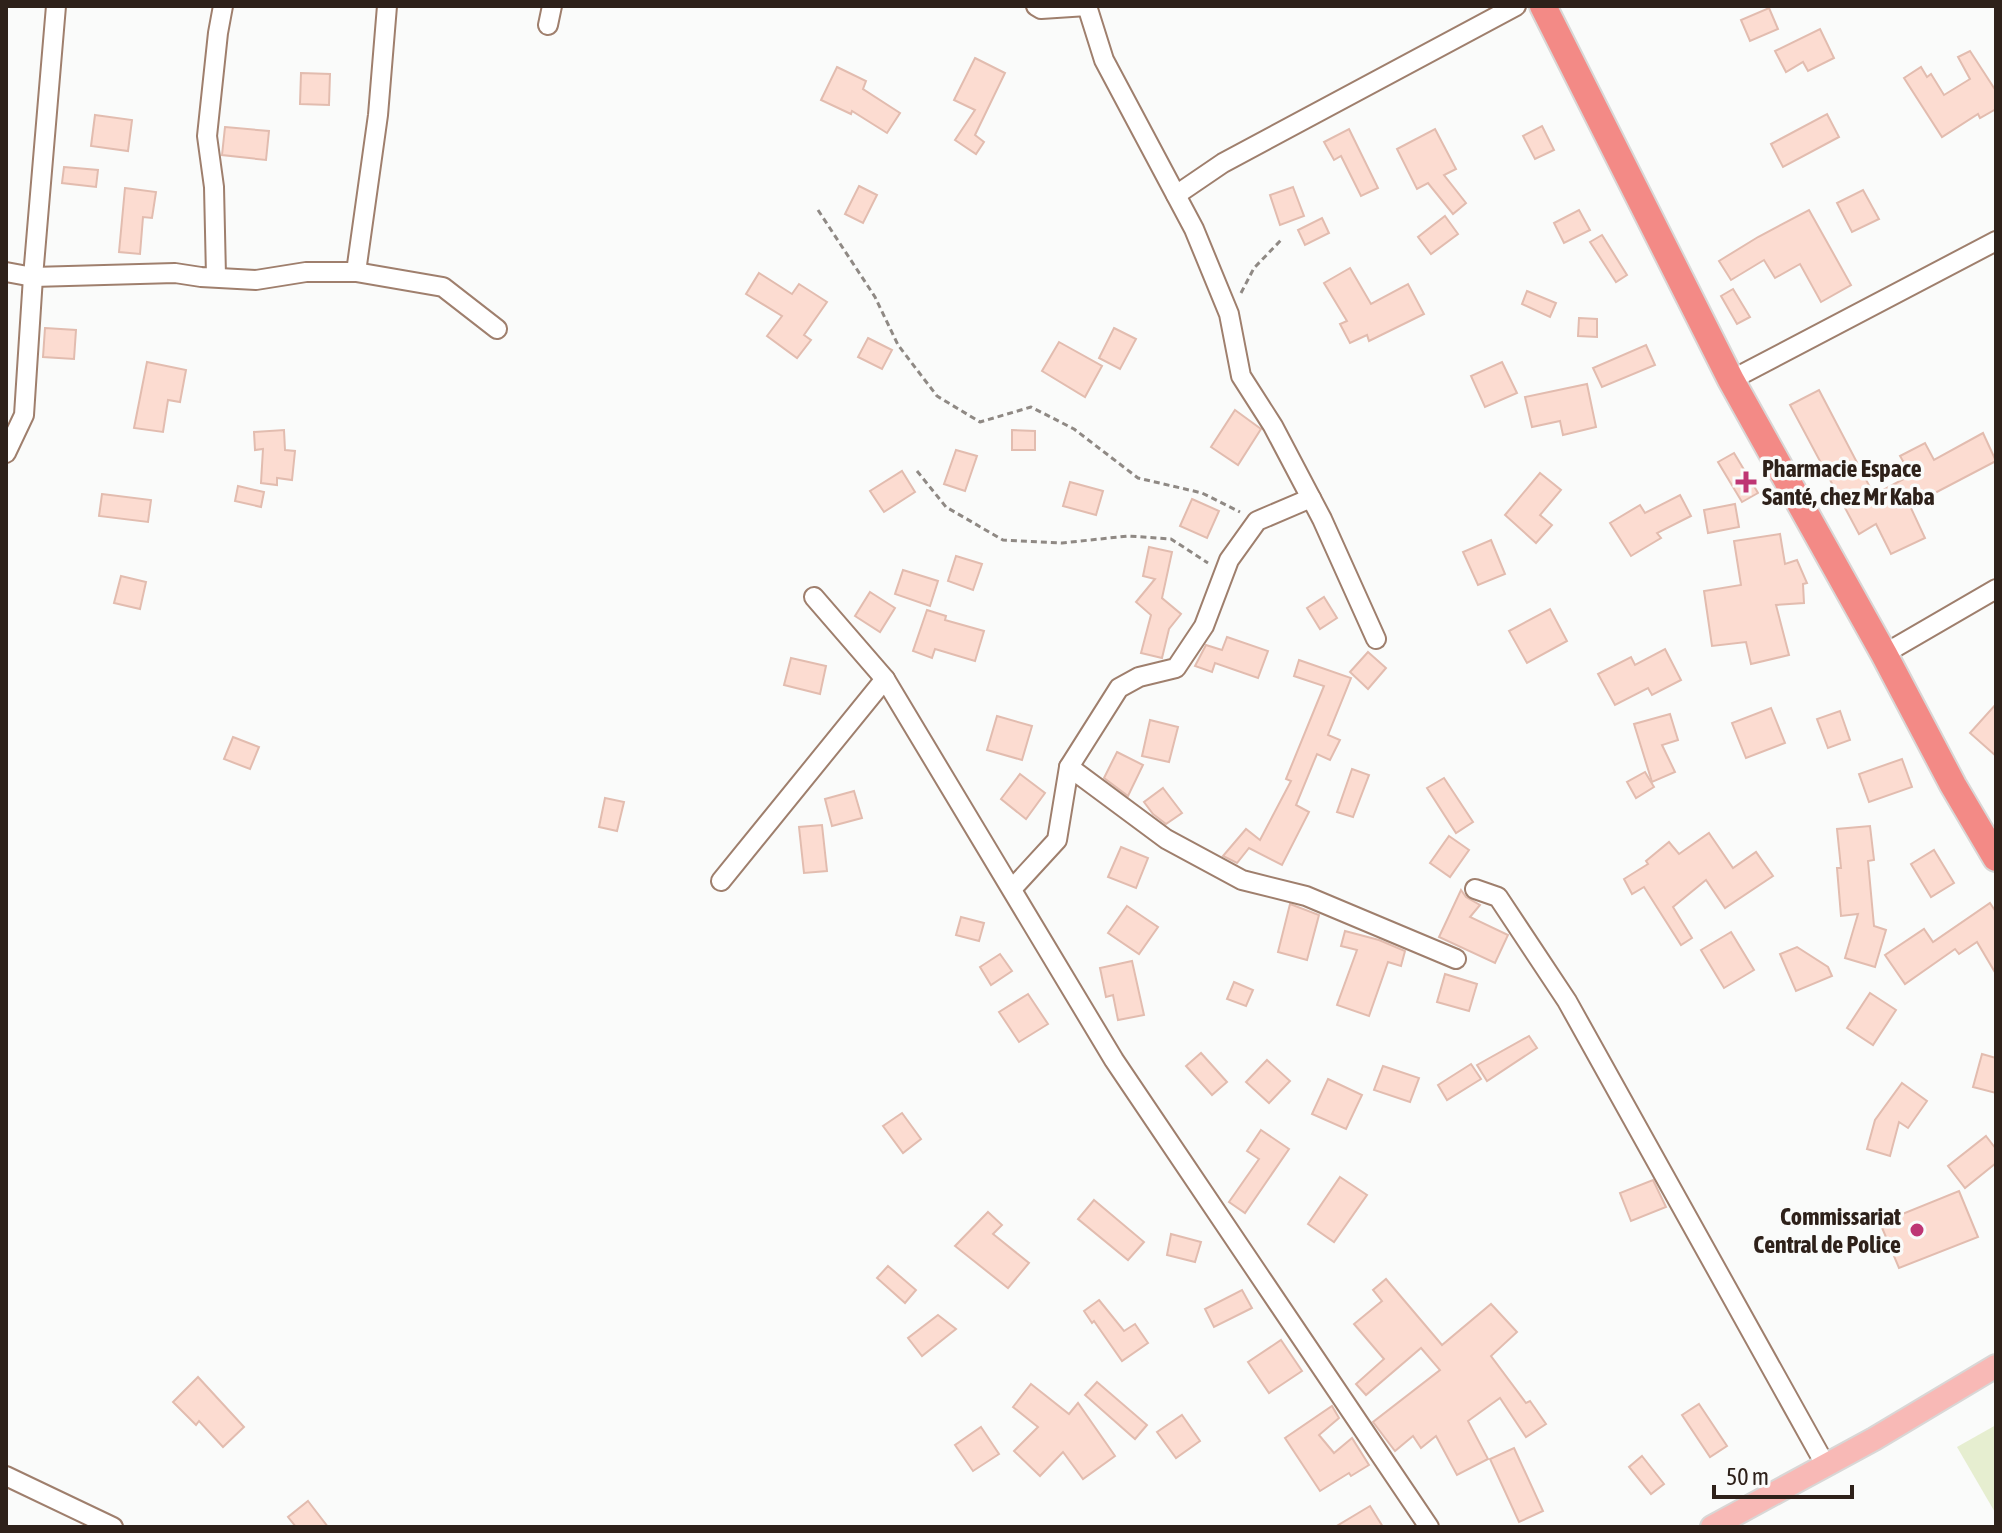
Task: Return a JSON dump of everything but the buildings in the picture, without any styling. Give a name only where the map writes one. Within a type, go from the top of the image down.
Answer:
[{"type":"highway","points":[[1543,6],[1731,380],[1996,858]]},
{"type":"main road","points":[[1712,1527],[1826,1466],[1996,1366]]},
{"type":"street","points":[[6,453],[24,415],[56,6]]},
{"type":"street","points":[[216,276],[214,187],[207,136],[223,6]]},
{"type":"street","points":[[356,272],[378,115],[387,6]]},
{"type":"street","points":[[1036,6],[1041,9],[1087,6],[1104,60],[1194,229],[1229,314],[1241,376],[1273,426],[1311,498],[1376,639]]},
{"type":"street","points":[[1176,195],[1223,163],[1516,6]]},
{"type":"street","points":[[1731,380],[1996,241]]},
{"type":"street","points":[[6,272],[33,277],[175,273],[256,280],[306,272],[356,272],[443,287],[497,329]]},
{"type":"street","points":[[1012,889],[1057,840],[1069,767],[1119,688],[1139,677],[1176,668],[1204,626],[1229,560],[1257,521],[1311,498]]},
{"type":"street","points":[[1884,654],[1996,589]]},
{"type":"street","points":[[814,597],[885,679],[1114,1060],[1429,1527]]},
{"type":"street","points":[[721,881],[885,679]]},
{"type":"street","points":[[1069,767],[1166,839],[1242,880],[1306,896],[1456,959]]},
{"type":"street","points":[[1475,889],[1498,897],[1567,1001],[1826,1466]]},
{"type":"street","points":[[6,1476],[113,1527]]},
{"type":"path","points":[[818,210],[875,297],[898,345],[937,396],[980,422],[1031,407],[1074,429],[1138,478],[1202,493],[1257,521]]},
{"type":"path","points":[[1229,314],[1254,268],[1283,238]]},
{"type":"path","points":[[917,471],[946,507],[1003,540],[1062,543],[1128,536],[1171,539],[1224,573]]},
{"type":"green space","points":[[1996,1425],[1996,1514],[1957,1447]]},
{"type":"place","name":"Pharmacie Espace Santé, chez Mr Kaba","points":[[1746,482]]},
{"type":"place","name":"Commissariat Central de Police","points":[[1917,1230]]}]
